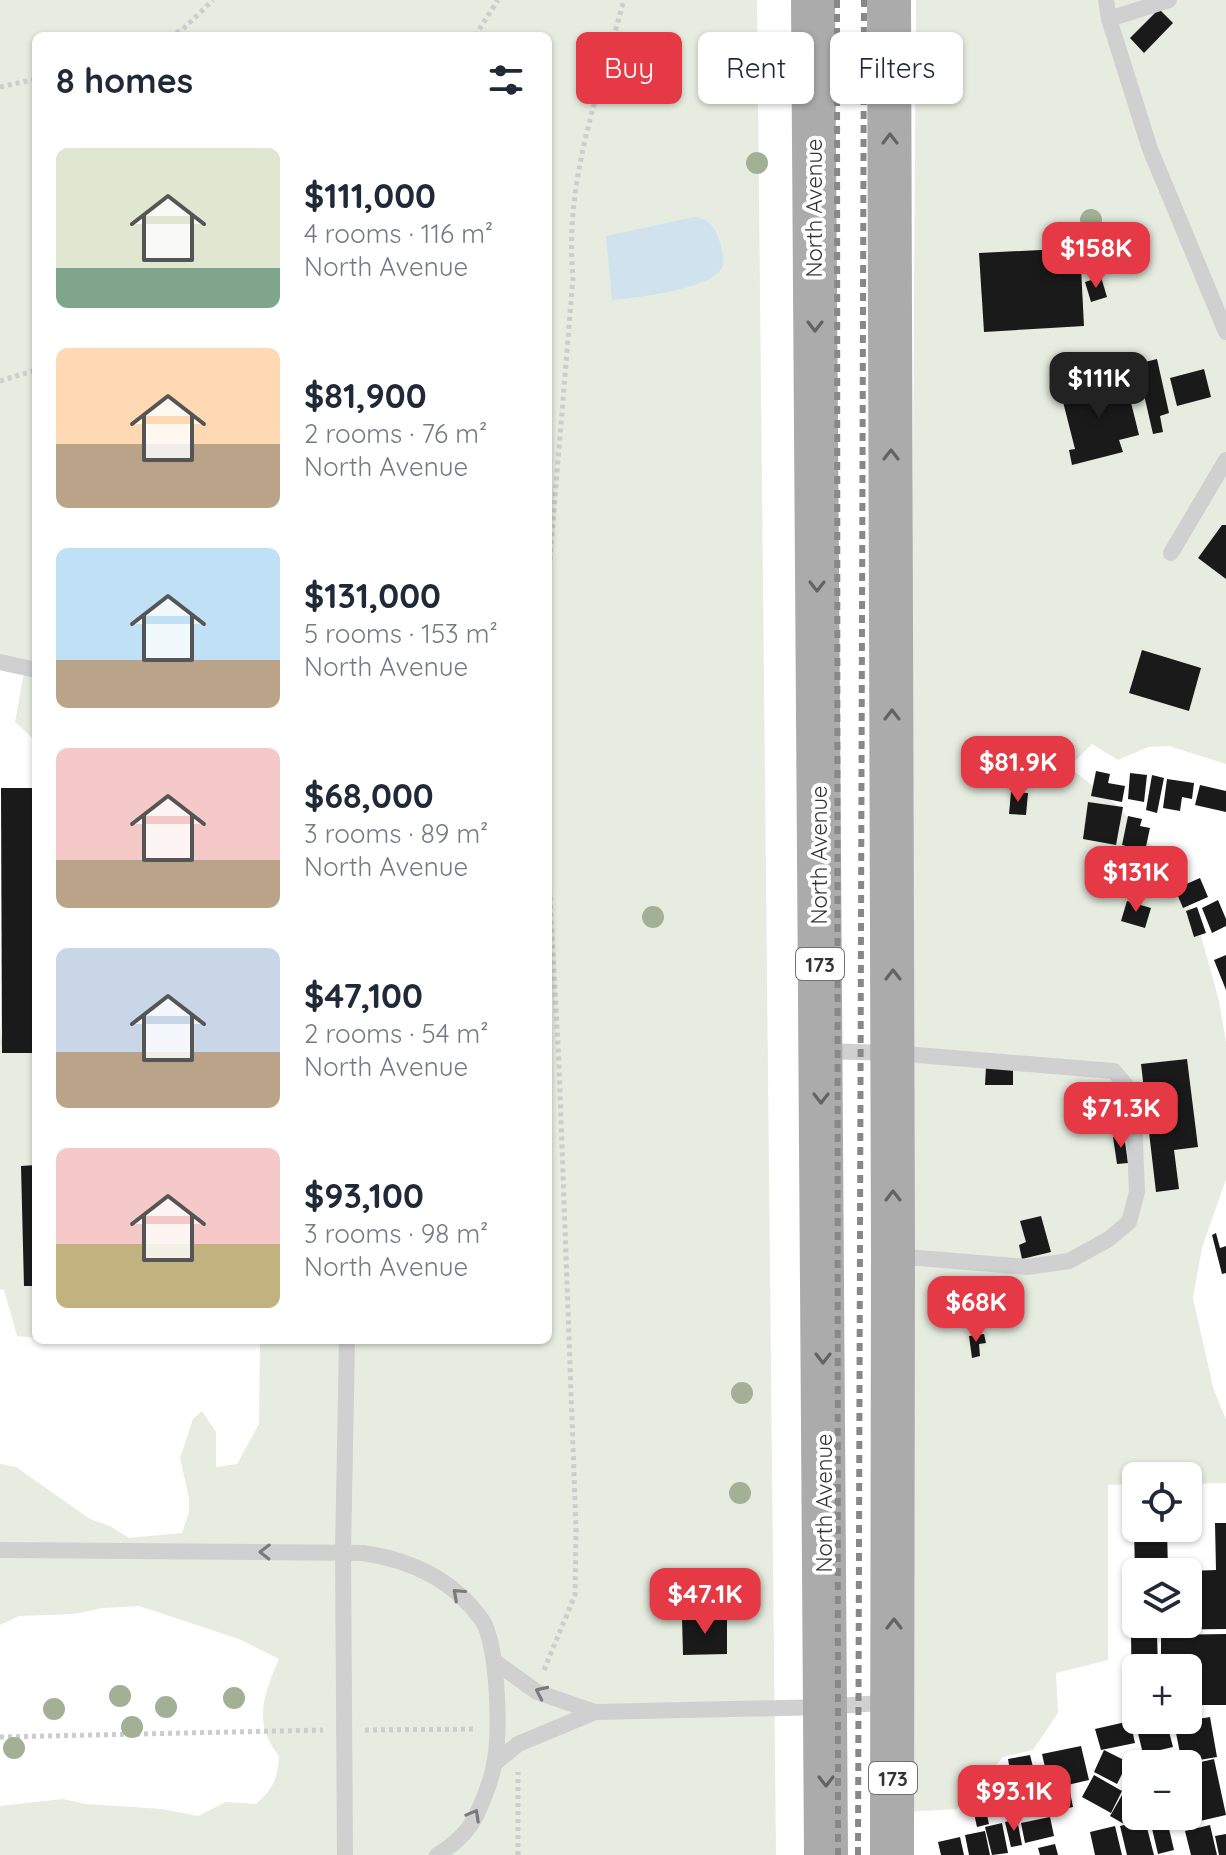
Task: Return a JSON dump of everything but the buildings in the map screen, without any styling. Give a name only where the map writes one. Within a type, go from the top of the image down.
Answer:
[{"type":"main road","name":"North Avenue","points":[[813,0],[826,1855]]},
{"type":"main road","name":"173","points":[[889,0],[892,1855]]},
{"type":"lane","points":[[1106,0],[1109,19],[1150,149],[1226,332]]},
{"type":"lane","points":[[1109,19],[1169,0]]},
{"type":"lane","points":[[1171,553],[1226,460]]},
{"type":"lane","points":[[0,662],[32,669]]},
{"type":"lane","points":[[821,1051],[1030,1062],[1114,1071],[1133,1094],[1137,1192],[1129,1222],[1109,1239],[1069,1261],[1027,1267],[893,1255]]},
{"type":"lane","points":[[345,1855],[343,1553],[347,1344]]},
{"type":"lane","points":[[0,1550],[363,1553],[403,1561],[440,1579],[457,1592],[484,1623],[494,1661],[496,1729],[494,1764],[475,1819],[450,1847],[437,1855]]},
{"type":"lane","points":[[494,1661],[537,1692],[595,1712],[826,1707],[894,1702]]},
{"type":"lane","points":[[494,1764],[518,1744],[595,1712]]},
{"type":"path","points":[[178,32],[213,0]]},
{"type":"path","points":[[478,32],[498,0]]},
{"type":"path","points":[[552,535],[573,277],[570,250],[574,197],[585,132],[624,0]]},
{"type":"path","points":[[0,87],[32,80]]},
{"type":"path","points":[[0,381],[32,371]]},
{"type":"path","points":[[537,1692],[553,1643],[575,1595],[576,1529],[561,1095],[552,932]]},
{"type":"path","points":[[0,1737],[496,1729]]},
{"type":"path","points":[[518,1744],[518,1855]]},
{"type":"shaded area","points":[[0,0],[757,0],[757,32],[698,32],[698,104],[758,104],[776,1855],[0,1855],[0,1806],[63,1799],[86,1804],[162,1809],[198,1816],[226,1802],[256,1804],[274,1783],[277,1771],[279,1756],[266,1732],[263,1708],[279,1659],[239,1639],[139,1606],[103,1608],[74,1614],[19,1616],[0,1625],[0,1464],[16,1467],[90,1519],[110,1526],[129,1538],[182,1533],[189,1512],[189,1498],[180,1458],[193,1419],[202,1411],[216,1432],[216,1467],[237,1464],[259,1424],[260,1344],[552,1344],[552,32],[32,32],[32,737],[15,722],[24,672],[0,668]]},
{"type":"shaded area","points":[[916,0],[1226,0],[1226,764],[1169,746],[1148,747],[1118,760],[1092,744],[1069,767],[1118,806],[1169,867],[1197,921],[1219,1001],[1226,1042],[1226,1179],[1202,1248],[1193,1298],[1213,1387],[1226,1420],[1226,1483],[1202,1484],[1202,1462],[1122,1462],[1122,1484],[1108,1485],[1108,1660],[1056,1673],[1058,1713],[1033,1750],[1003,1757],[957,1809],[904,1812],[915,104],[963,104],[963,32],[916,32]]},
{"type":"shaded area","points":[[0,1023],[3,1053],[32,1053],[32,1338],[17,1336],[4,1290],[0,1289]]},
{"type":"water","points":[[694,217],[707,221],[717,235],[723,265],[717,273],[673,291],[612,300],[606,236]]},
{"type":"railway","points":[[837,0],[838,1855]]},
{"type":"railway","points":[[858,1855],[864,0]]}]
